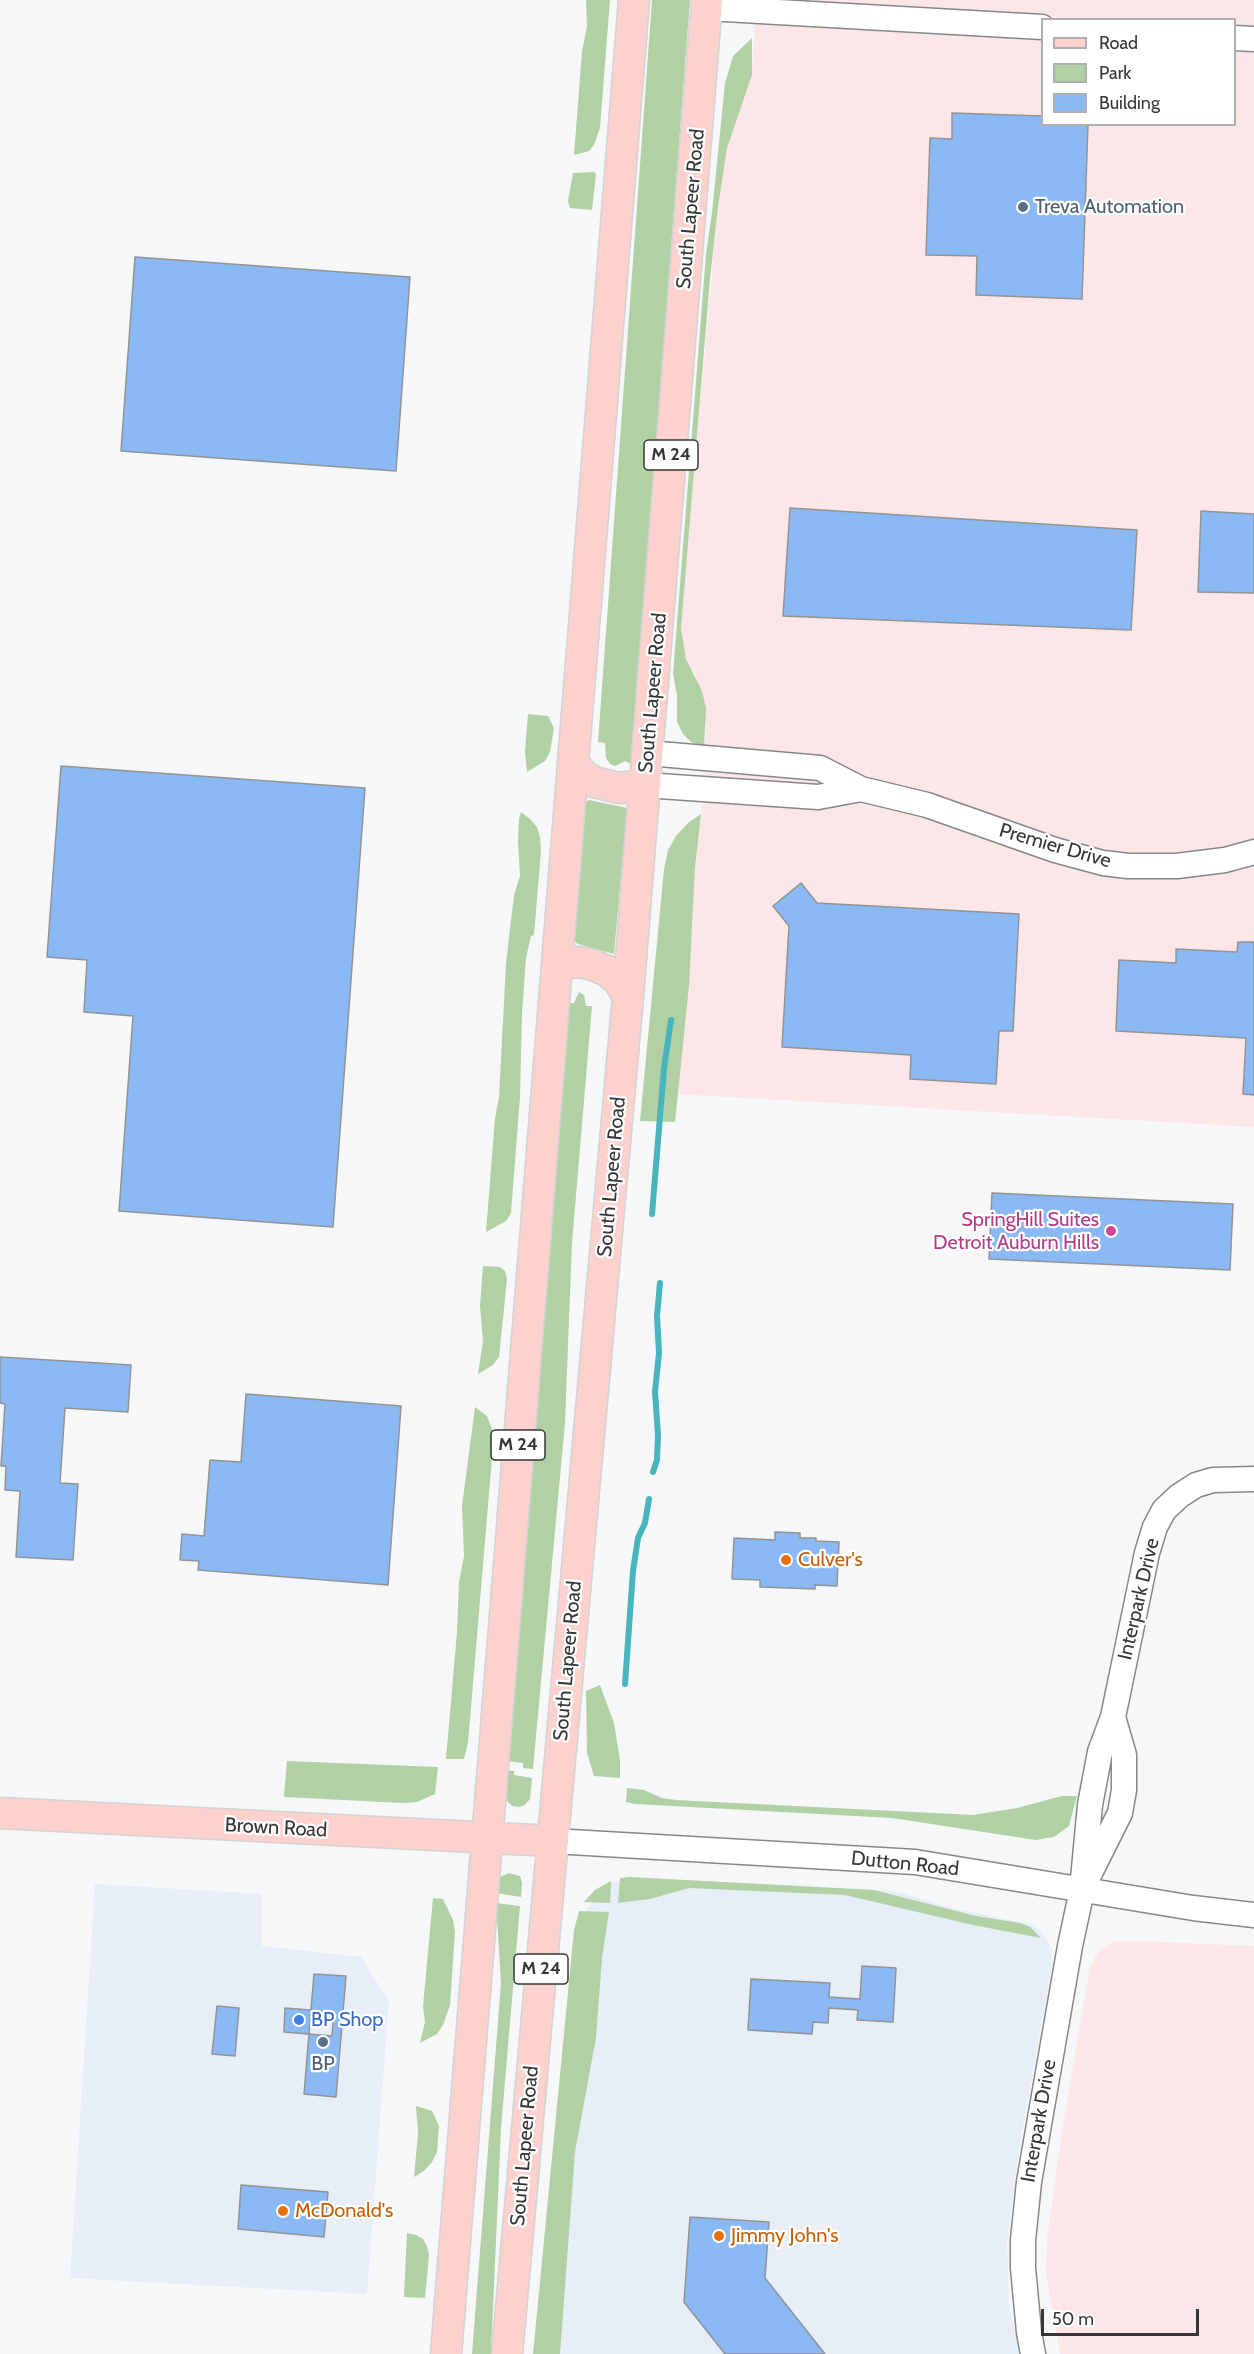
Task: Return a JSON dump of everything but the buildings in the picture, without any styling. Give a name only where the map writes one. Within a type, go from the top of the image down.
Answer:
[{"type":"main road","name":"M 24","points":[[446,2354],[634,0]]},
{"type":"main road","name":"South Lapeer Road","points":[[507,2354],[628,996],[707,4]]},
{"type":"main road","points":[[573,763],[584,776],[606,786],[625,788],[645,786]]},
{"type":"main road","points":[[557,966],[580,962],[593,965],[607,971],[618,980],[628,996]]},
{"type":"main road","name":"Brown Road","points":[[0,1813],[553,1841]]},
{"type":"street","points":[[707,4],[1041,27]]},
{"type":"street","points":[[1236,38],[1254,39]]},
{"type":"street","name":"Premier Drive","points":[[648,753],[820,768],[861,789],[927,805],[1055,850],[1103,863],[1128,866],[1177,866],[1225,860],[1254,852]]},
{"type":"street","name":"Premier Drive","points":[[645,786],[818,797],[861,789]]},
{"type":"street","name":"Interpark Drive","points":[[1033,2354],[1024,2288],[1025,2209],[1064,1977],[1082,1890],[1120,1813],[1124,1790],[1124,1755],[1113,1717],[1148,1553],[1155,1527],[1164,1510],[1179,1496],[1196,1485],[1228,1478],[1254,1479]]},
{"type":"street","name":"Dutton Road","points":[[553,1841],[905,1861],[1192,1908],[1254,1915]]},
{"type":"shaded area","points":[[756,0],[1254,0],[1254,1127],[677,1094],[689,986],[695,867],[701,814],[706,728],[696,676],[686,659],[681,628],[718,207],[727,148],[752,75]]},
{"type":"shaded area","points":[[643,1878],[882,1890],[1029,1924],[1040,1930],[1052,1950],[1051,1970],[1018,2155],[1007,2241],[1009,2306],[1020,2354],[539,2354],[581,1930],[587,1910],[597,1893],[609,1883]]},
{"type":"shaded area","points":[[95,1884],[262,1894],[262,1946],[361,1957],[389,2001],[367,2294],[70,2278]]},
{"type":"shaded area","points":[[1112,1942],[1254,1946],[1254,2354],[1060,2354],[1046,2273],[1047,2239],[1062,2131],[1090,1966],[1099,1951]]},
{"type":"green space","points":[[586,0],[610,0],[600,128],[594,145],[589,151],[574,155],[582,52],[587,26]]},
{"type":"green space","points":[[652,0],[690,0],[632,758],[631,764],[625,761],[615,766],[610,764],[606,758],[605,743],[598,742]]},
{"type":"green space","points":[[752,38],[752,75],[727,148],[718,207],[681,628],[686,659],[702,691],[706,708],[704,748],[691,742],[683,734],[677,722],[677,695],[673,674],[706,254],[725,83],[733,56]]},
{"type":"green space","points":[[594,172],[596,174],[592,210],[570,208],[568,201],[573,173]]},
{"type":"green space","points":[[528,714],[548,716],[554,728],[550,752],[545,761],[527,772],[525,751]]},
{"type":"green space","points":[[589,800],[627,808],[614,954],[574,941],[586,802]]},
{"type":"green space","points":[[521,812],[537,827],[541,851],[534,935],[531,936],[526,958],[520,1097],[511,1213],[506,1221],[486,1232],[495,1118],[499,1097],[506,963],[514,895],[520,876],[518,841]]},
{"type":"green space","points":[[701,814],[695,867],[689,986],[675,1122],[640,1121],[664,869],[668,850],[676,836],[688,823]]},
{"type":"green space","points":[[579,992],[584,995],[586,1006],[592,1006],[572,1243],[565,1423],[533,1769],[523,1768],[523,1763],[507,1761],[568,1003],[574,1003]]},
{"type":"green space","points":[[483,1266],[500,1267],[505,1271],[507,1279],[499,1357],[493,1365],[478,1374],[483,1341],[480,1306]]},
{"type":"green space","points":[[475,1407],[487,1416],[494,1434],[468,1743],[464,1759],[446,1759],[459,1582],[464,1556],[462,1506]]},
{"type":"green space","points":[[600,1685],[614,1723],[620,1760],[620,1778],[594,1776],[587,1753],[586,1691]]},
{"type":"green space","points":[[287,1761],[438,1767],[435,1794],[417,1802],[403,1803],[284,1797]]},
{"type":"green space","points":[[506,1770],[514,1771],[514,1775],[532,1778],[530,1799],[525,1805],[512,1806],[507,1801],[504,1794]]},
{"type":"green space","points":[[627,1788],[644,1790],[662,1798],[676,1800],[973,1815],[1017,1808],[1062,1796],[1077,1796],[1069,1826],[1054,1837],[1036,1840],[892,1818],[635,1804],[626,1802]]},
{"type":"green space","points":[[509,1873],[520,1876],[521,1897],[496,1893],[500,1877]]},
{"type":"green space","points":[[620,1878],[874,1890],[976,1916],[1020,1923],[1030,1927],[1041,1938],[973,1925],[845,1895],[689,1888],[650,1899],[618,1903]]},
{"type":"green space","points":[[611,1881],[610,1903],[584,1902],[595,1890]]},
{"type":"green space","points":[[433,1898],[443,1899],[453,1920],[455,1932],[450,2005],[437,2034],[420,2043],[425,2022],[423,2006]]},
{"type":"green space","points":[[496,1903],[520,1906],[501,2128],[491,2354],[472,2354],[501,1983]]},
{"type":"green space","points":[[579,1911],[609,1912],[602,1958],[596,2038],[575,2152],[560,2354],[533,2354],[574,1930]]},
{"type":"green space","points":[[416,2106],[432,2111],[439,2126],[437,2152],[424,2171],[414,2177],[418,2133]]},
{"type":"green space","points":[[407,2233],[423,2239],[427,2246],[429,2255],[425,2298],[404,2297]]},
{"type":"waterway","points":[[652,1214],[664,1068],[671,1020]]},
{"type":"waterway","points":[[653,1472],[657,1460],[658,1435],[655,1392],[659,1353],[657,1316],[660,1283]]},
{"type":"waterway","points":[[625,1684],[633,1571],[638,1538],[645,1523],[649,1499]]},
{"type":"place","name":"Treva Automation","points":[[1023,207]]},
{"type":"place","name":"SpringHill Suites Detroit Auburn Hills","points":[[1111,1231]]},
{"type":"place","name":"Culver's","points":[[786,1560]]},
{"type":"place","name":"BP Shop","points":[[299,2020]]},
{"type":"place","name":"BP","points":[[323,2042]]},
{"type":"place","name":"McDonald's","points":[[283,2211]]},
{"type":"place","name":"Jimmy John's","points":[[719,2236]]}]
